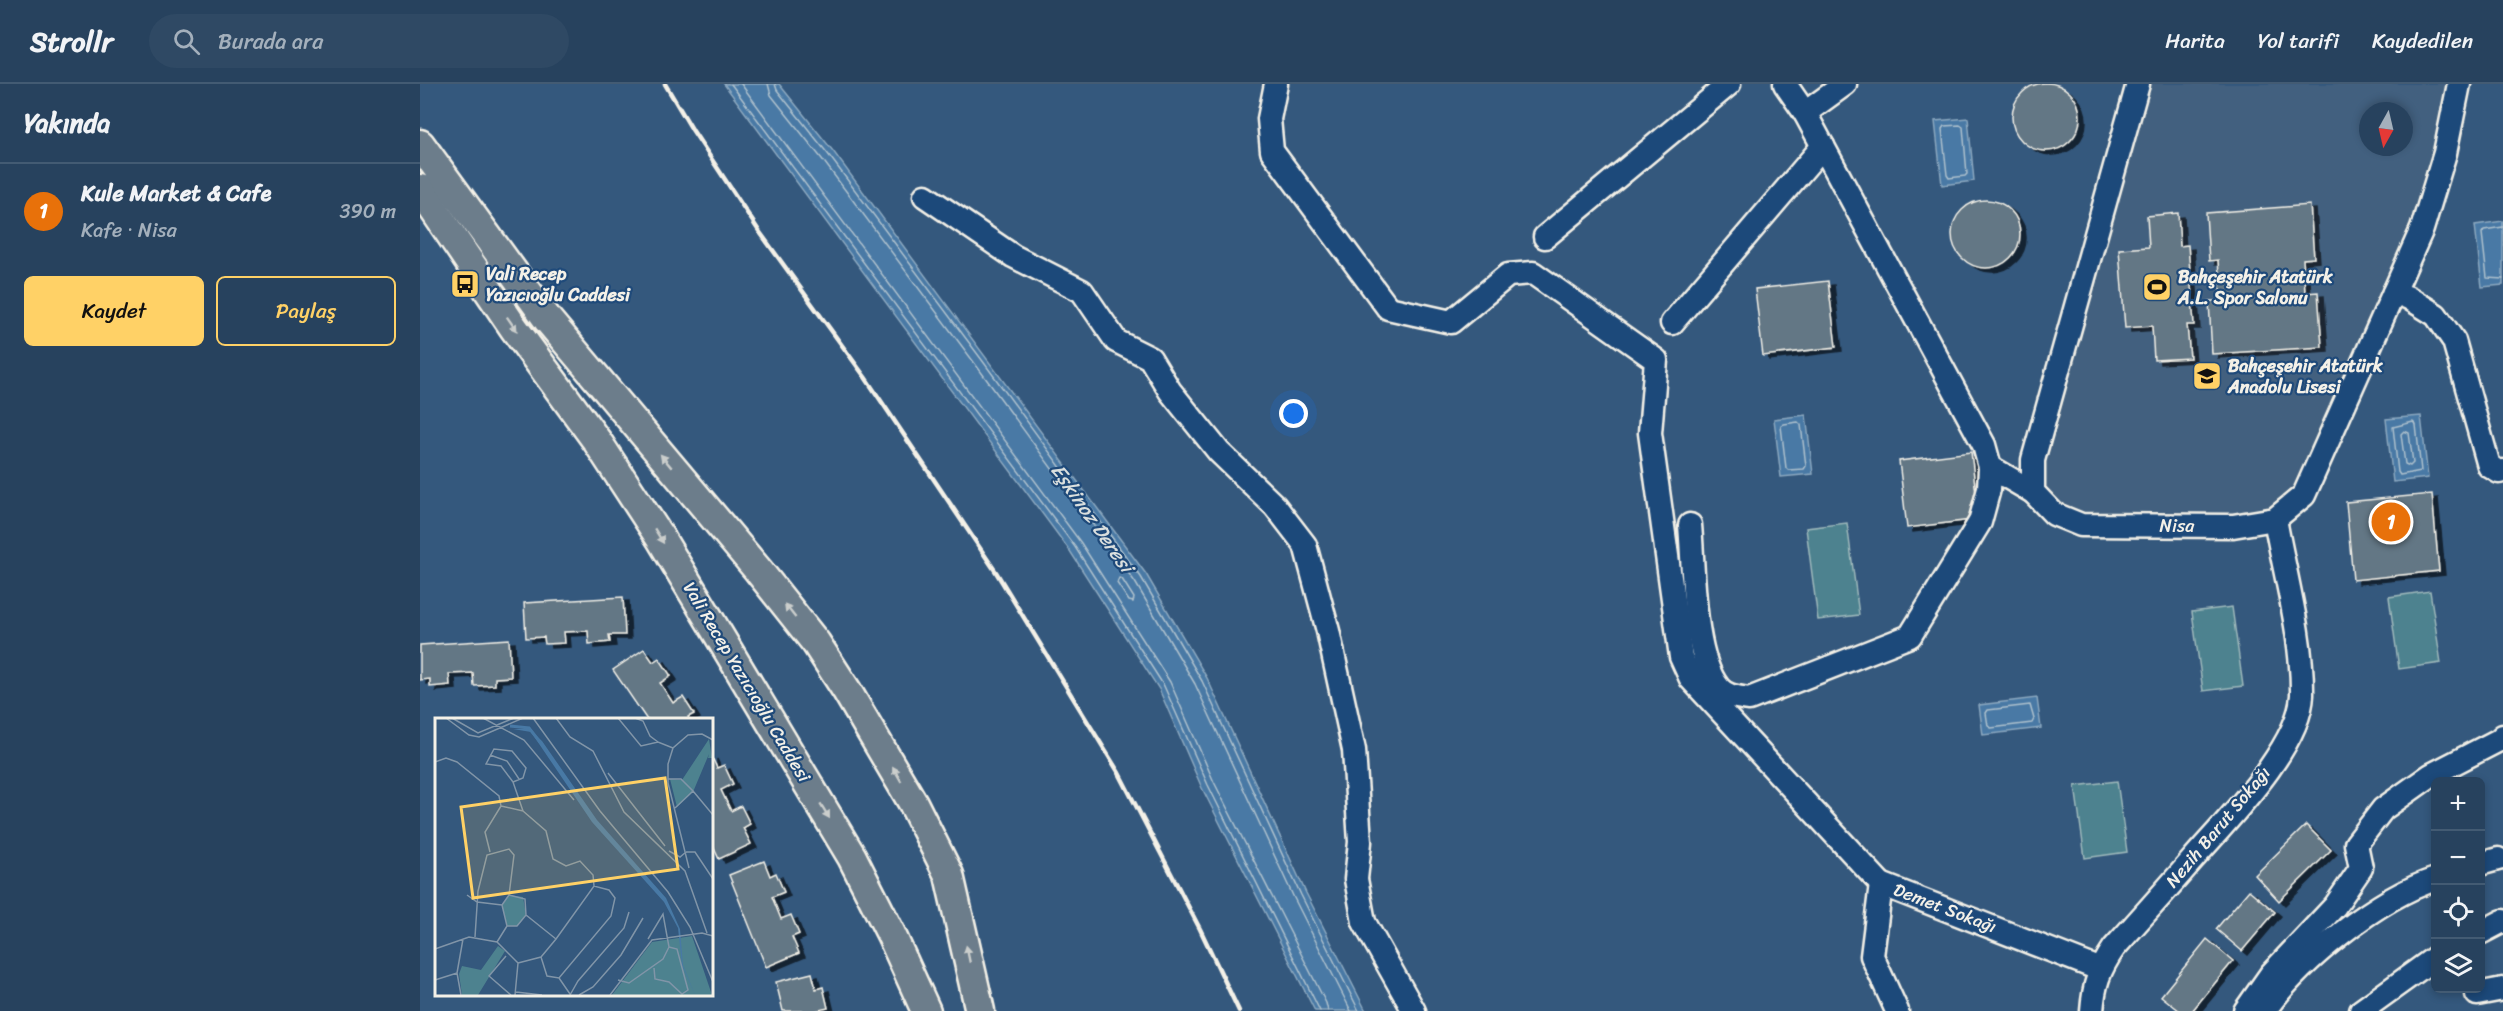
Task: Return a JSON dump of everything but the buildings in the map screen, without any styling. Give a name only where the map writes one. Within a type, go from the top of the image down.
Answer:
[{"type":"main road","points":[[420,144],[549,320],[758,570],[816,643],[913,803],[949,875],[960,913],[980,1011]]},
{"type":"main road","name":"Vali Recep Yazıcıoğlu Caddesi","points":[[420,189],[479,277],[597,441],[661,539],[852,857],[891,934],[926,1011]]},
{"type":"main road","points":[[420,223],[479,277]]},
{"type":"street","points":[[1276,84],[1269,119],[1272,151],[1388,308],[1450,322],[1508,275],[1533,273],[1656,360],[1650,433],[1680,657],[1691,679],[1698,687],[1881,884]]},
{"type":"street","points":[[1545,237],[1729,84]]},
{"type":"street","points":[[1690,525],[1700,644],[1709,671],[1720,689],[1731,696],[1749,699],[1910,636],[1980,522],[1989,489],[1990,467],[1984,445],[1805,113],[1785,84]]},
{"type":"street","points":[[1805,113],[1845,84]]},
{"type":"street","points":[[2033,492],[2033,460],[2138,84]]},
{"type":"street","points":[[2275,519],[2304,495],[2422,229],[2445,153],[2459,84]]},
{"type":"street","points":[[1672,323],[1823,146]]},
{"type":"street","points":[[925,196],[1013,256],[1082,291],[1116,340],[1150,358],[1170,391],[1219,452],[1275,506],[1305,545],[1328,631],[1354,750],[1360,842],[1356,879],[1364,922],[1414,1011]]},
{"type":"street","points":[[2394,292],[2409,298],[2436,315],[2454,341],[2489,466],[2499,472],[2503,471]]},
{"type":"street","name":"Nisa","points":[[1990,467],[2033,492],[2054,514],[2081,525],[2233,526],[2275,519]]},
{"type":"street","name":"Nezih Barut Sokağı","points":[[2092,1011],[2099,969],[2114,948],[2243,801],[2276,758],[2293,728],[2302,697],[2299,650],[2275,519]]},
{"type":"street","points":[[2245,1011],[2271,974],[2335,906],[2361,868],[2356,844],[2383,809],[2431,775],[2503,736]]},
{"type":"street","points":[[2264,1011],[2282,987],[2344,932],[2411,887],[2431,881]]},
{"type":"street","name":"Demet Sokağı","points":[[1897,1011],[1872,956],[1881,884],[2099,969]]},
{"type":"street","points":[[2485,931],[2503,921]]},
{"type":"street","points":[[2361,1011],[2431,961]]},
{"type":"street","points":[[2477,998],[2503,989]]},
{"type":"shaded area","name":"Bahçeşehir Atatürk Anadolu Lisesi","points":[[2138,84],[2459,84],[2445,153],[2320,460],[2275,519],[2054,514],[2033,460]]},
{"type":"green space","points":[[1847,523],[1859,615],[1818,620],[1806,528]]},
{"type":"green space","points":[[2430,591],[2441,663],[2399,669],[2389,597]]},
{"type":"green space","points":[[2232,607],[2243,686],[2203,691],[2192,612]]},
{"type":"green space","points":[[2117,781],[2127,852],[2085,858],[2075,786]]},
{"type":"water","name":"Eşkinoz Deresi","points":[[724,84],[779,84],[833,151],[1146,574],[1207,678],[1306,893],[1366,1011],[1315,1011],[1202,788],[1159,689],[1070,551]]},
{"type":"water","points":[[1968,118],[1974,181],[1942,185],[1935,121]]},
{"type":"water","points":[[2503,221],[2503,285],[2482,287],[2475,225]]},
{"type":"water","points":[[1806,415],[1813,474],[1781,477],[1774,419]]},
{"type":"water","points":[[2421,416],[2428,478],[2393,482],[2386,419]]},
{"type":"water","points":[[2037,698],[2041,728],[1983,735],[1979,705]]},
{"type":"railway","points":[[665,84],[759,231],[865,377],[996,572],[1119,773],[1200,929],[1239,1011]]},
{"type":"place","name":"Vali Recep Yazıcıoğlu Caddesi","points":[[465,284]]},
{"type":"place","name":"Bahçeşehir Atatürk A.L. Spor Salonu","points":[[2157,287]]},
{"type":"place","name":"Bahçeşehir Atatürk Anadolu Lisesi","points":[[2207,376]]},
{"type":"place","name":"Kule Market & Cafe","points":[[2391,522]]}]
